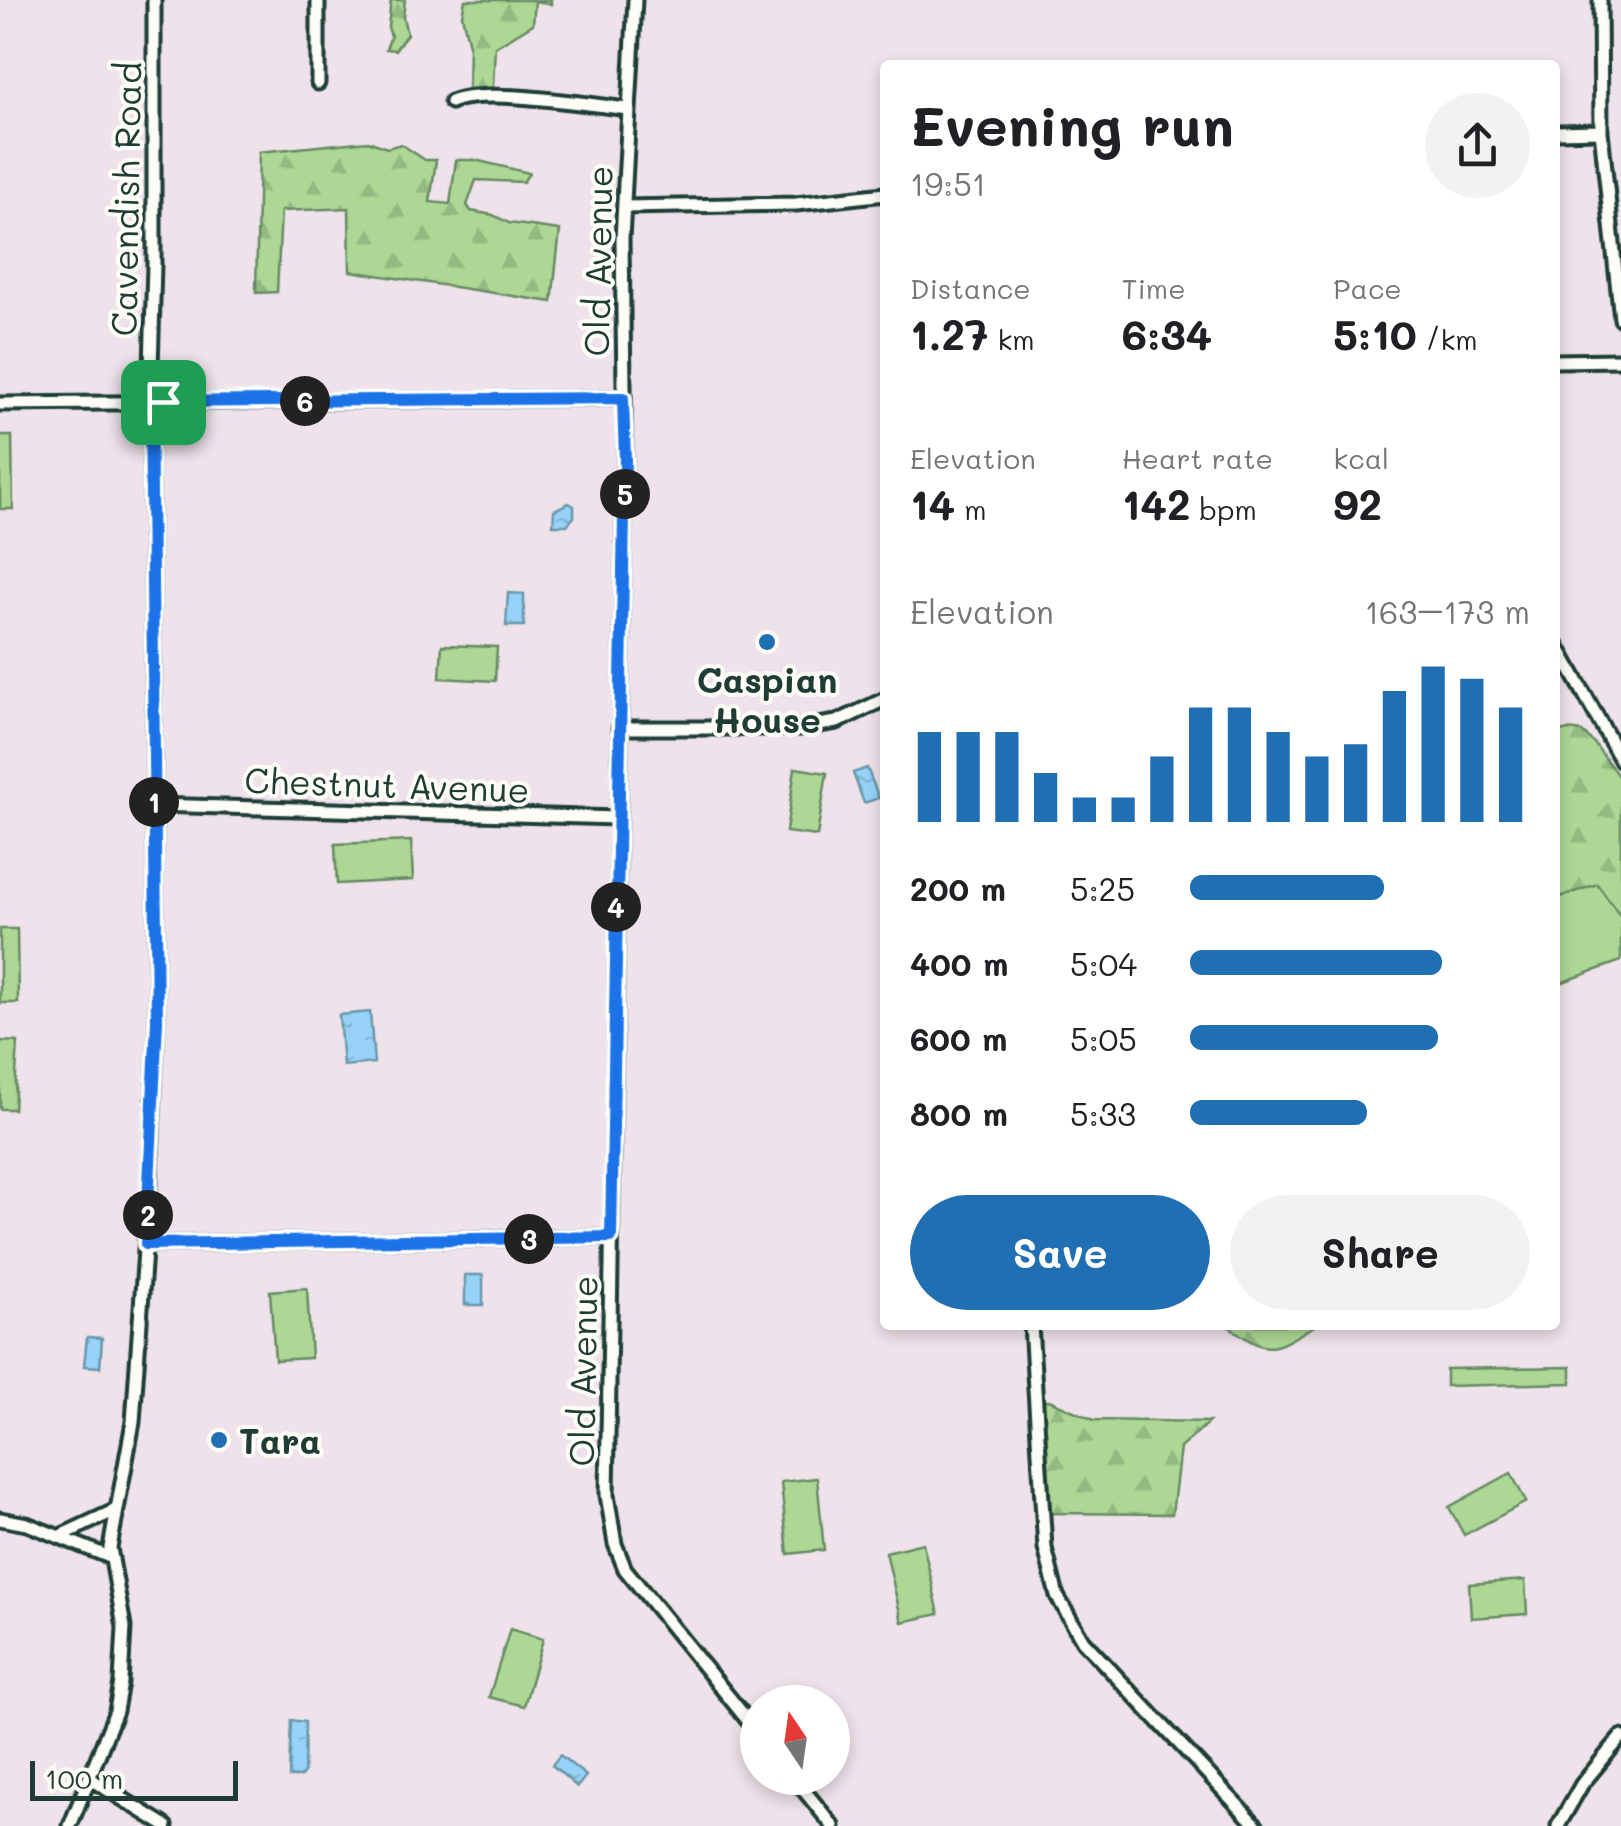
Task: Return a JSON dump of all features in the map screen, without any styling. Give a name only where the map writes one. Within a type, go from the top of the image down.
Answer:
[{"type":"street","name":"Cavendish Road","points":[[70,1826],[116,1711],[122,1682],[124,1628],[112,1558],[116,1510],[133,1422],[157,1021],[150,402],[154,0]]},
{"type":"street","points":[[318,0],[318,83]]},
{"type":"street","name":"Old Avenue","points":[[635,0],[624,207],[625,460],[608,1494],[615,1544],[624,1569],[740,1711]]},
{"type":"street","points":[[1600,0],[1601,131],[1621,319]]},
{"type":"street","points":[[450,102],[464,97],[502,97],[630,110]]},
{"type":"street","points":[[1560,132],[1601,131]]},
{"type":"street","points":[[624,207],[796,204],[880,195]]},
{"type":"street","points":[[1607,202],[1621,201]]},
{"type":"street","points":[[1560,361],[1621,360]]},
{"type":"street","points":[[0,404],[623,398]]},
{"type":"street","points":[[1560,650],[1621,760]]},
{"type":"street","points":[[619,728],[800,728],[838,722],[880,702]]},
{"type":"street","name":"Chestnut Avenue","points":[[154,805],[618,818]]},
{"type":"street","points":[[146,1244],[611,1237]]},
{"type":"street","points":[[1031,1330],[1045,1548],[1057,1596],[1083,1641],[1257,1826]]},
{"type":"street","points":[[60,1536],[116,1510]]},
{"type":"street","points":[[0,1519],[60,1536],[112,1558]]},
{"type":"street","points":[[1558,1826],[1582,1784],[1621,1737]]},
{"type":"street","points":[[89,1778],[166,1826]]},
{"type":"street","points":[[808,1795],[833,1826]]},
{"type":"green space","points":[[391,0],[405,0],[407,34],[395,50],[386,49],[391,36]]},
{"type":"green space","points":[[465,0],[551,0],[551,4],[535,1],[533,24],[495,47],[493,87],[468,89],[469,45],[462,15]]},
{"type":"green space","points":[[368,141],[387,148],[401,144],[425,160],[436,160],[430,202],[450,204],[456,160],[475,160],[529,173],[523,182],[476,180],[467,205],[471,211],[509,223],[560,230],[552,302],[350,271],[349,208],[281,211],[277,292],[256,293],[259,152]]},
{"type":"green space","points":[[0,436],[12,436],[13,509],[0,509]]},
{"type":"green space","points":[[442,645],[497,647],[495,681],[440,678]]},
{"type":"green space","points":[[1560,732],[1582,732],[1621,780],[1621,917],[1597,884],[1560,897]]},
{"type":"green space","points":[[795,768],[827,773],[817,836],[786,832]]},
{"type":"green space","points":[[411,841],[413,880],[337,884],[335,844]]},
{"type":"green space","points":[[1597,883],[1621,917],[1621,961],[1560,983],[1560,897]]},
{"type":"green space","points":[[0,929],[17,929],[18,1003],[0,1003]]},
{"type":"green space","points":[[0,1041],[18,1042],[14,1109],[0,1109]]},
{"type":"green space","points":[[307,1288],[311,1358],[275,1360],[270,1291]]},
{"type":"green space","points":[[1235,1330],[1307,1330],[1271,1347],[1253,1342]]},
{"type":"green space","points":[[1571,1367],[1571,1383],[1446,1386],[1446,1369]]},
{"type":"green space","points":[[1049,1400],[1094,1420],[1209,1422],[1180,1448],[1172,1514],[1043,1513],[1038,1401]]},
{"type":"green space","points":[[1511,1473],[1526,1502],[1464,1535],[1449,1507]]},
{"type":"green space","points":[[817,1478],[824,1550],[788,1554],[781,1482]]},
{"type":"green space","points":[[923,1543],[939,1614],[902,1622],[886,1552]]},
{"type":"green space","points":[[1525,1580],[1527,1614],[1471,1618],[1469,1584]]},
{"type":"green space","points":[[510,1629],[543,1639],[524,1706],[489,1697]]},
{"type":"water","points":[[569,503],[574,506],[574,517],[567,525],[553,525],[554,510]]},
{"type":"water","points":[[508,593],[524,594],[524,626],[506,626]]},
{"type":"water","points":[[867,768],[879,798],[864,803],[853,773]]},
{"type":"water","points":[[370,1012],[374,1063],[343,1066],[339,1015]]},
{"type":"water","points":[[465,1275],[483,1275],[483,1305],[465,1305]]},
{"type":"water","points":[[87,1337],[102,1338],[100,1367],[84,1366]]},
{"type":"water","points":[[291,1720],[305,1722],[301,1777],[289,1777]]},
{"type":"water","points":[[560,1755],[586,1776],[577,1787],[552,1765]]},
{"type":"place","name":"Caspian House","points":[[767,642]]},
{"type":"place","name":"Tara","points":[[219,1440]]},
{"type":"route","points":[[623,398],[611,1237],[146,1244],[157,1021],[150,402],[163,402],[623,398]]}]
